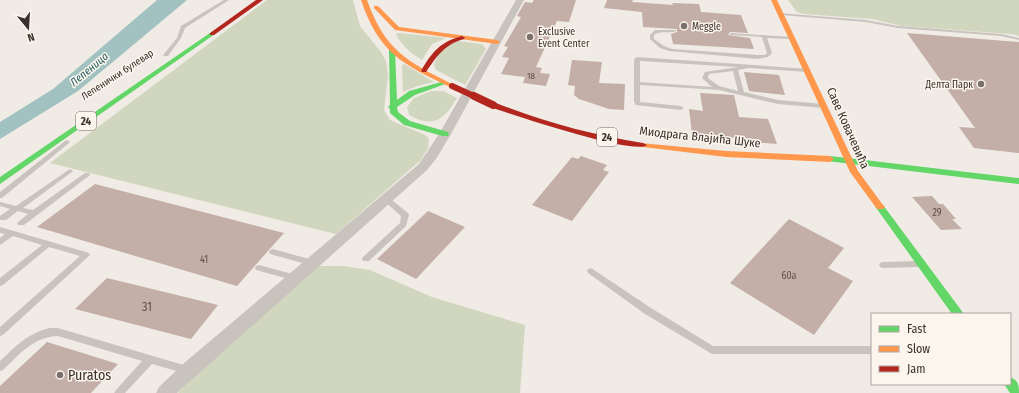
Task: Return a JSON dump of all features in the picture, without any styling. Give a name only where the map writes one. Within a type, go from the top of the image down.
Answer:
[{"type":"main road","name":"Лепенички булевар","points":[[133,77],[246,0]]},
{"type":"main road","name":"Лепенички булевар","points":[[0,181],[260,0]]},
{"type":"main road","name":"Миодрага Влајића Шуке","points":[[364,0],[376,33],[392,50],[448,84],[493,105],[554,126],[637,143],[725,154],[848,160],[1019,181]]},
{"type":"main road","name":"Саве Ковачевића","points":[[774,0],[808,70],[848,160],[864,189],[957,313]]},
{"type":"main road","name":"Миодрага Влајића Шуке","points":[[375,2],[384,25],[420,68]]},
{"type":"main road","points":[[375,2],[392,26],[397,28],[497,42]]},
{"type":"main road","points":[[420,68],[439,46],[447,41],[465,37]]},
{"type":"main road","points":[[392,50],[392,107],[395,115],[404,122],[445,134]]},
{"type":"main road","points":[[392,107],[412,93],[448,84]]},
{"type":"main road","points":[[1011,384],[1018,393]]},
{"type":"street","points":[[165,393],[189,370],[426,163],[445,134],[520,0]]},
{"type":"lane","points":[[166,55],[179,38],[183,27],[227,0]]},
{"type":"lane","points":[[781,14],[866,21],[898,27],[1002,35],[1019,39]]},
{"type":"lane","points":[[674,31],[657,32],[652,35],[652,39],[662,47],[671,50],[766,56],[770,54],[764,36]]},
{"type":"lane","points":[[732,34],[792,38]]},
{"type":"lane","points":[[681,108],[638,104],[636,61],[640,58],[808,70]]},
{"type":"lane","points":[[718,89],[710,84],[706,78],[707,73],[749,66]]},
{"type":"lane","points":[[734,69],[741,93]]},
{"type":"lane","points":[[636,82],[718,89],[778,102],[824,106]]},
{"type":"lane","points":[[0,196],[75,136],[85,126],[85,122]]},
{"type":"lane","points":[[3,218],[70,171]]},
{"type":"lane","points":[[21,223],[87,175]]},
{"type":"lane","points":[[366,259],[403,224],[405,220],[405,215],[386,199]]},
{"type":"lane","points":[[0,204],[34,213]]},
{"type":"lane","points":[[0,230],[86,255],[0,332]]},
{"type":"lane","points":[[0,242],[12,233]]},
{"type":"lane","points":[[0,283],[48,244]]},
{"type":"lane","points":[[273,252],[313,263]]},
{"type":"lane","points":[[883,265],[921,264]]},
{"type":"lane","points":[[259,268],[296,278]]},
{"type":"lane","points":[[591,271],[648,311],[712,350],[871,350]]},
{"type":"lane","points":[[0,367],[34,336],[47,331],[58,332],[189,370]]},
{"type":"lane","points":[[119,393],[150,359]]},
{"type":"green space","points":[[267,0],[353,0],[360,26],[381,52],[386,61],[388,76],[384,110],[390,120],[425,135],[429,139],[428,148],[421,160],[336,234],[50,163]]},
{"type":"green space","points":[[788,0],[1019,0],[1019,36],[1011,34],[902,26],[872,19],[804,14],[797,12]]},
{"type":"green space","points":[[399,33],[446,38],[432,44],[422,60],[411,52],[398,38],[396,34]]},
{"type":"green space","points":[[458,41],[482,44],[486,49],[465,85],[436,70],[434,65],[441,48]]},
{"type":"green space","points":[[404,64],[434,82],[417,86],[403,92],[402,65]]},
{"type":"green space","points":[[431,91],[443,91],[457,98],[448,111],[438,120],[426,121],[409,115],[407,107],[414,98]]},
{"type":"green space","points":[[317,266],[344,266],[370,270],[432,297],[525,325],[520,393],[178,393],[211,361]]},
{"type":"water","name":"Лепеница","points":[[157,0],[187,0],[78,91],[0,139],[0,122],[53,89]]},
{"type":"building","points":[[534,0],[576,0],[569,22],[557,21],[536,67],[542,68],[540,73],[550,74],[546,86],[523,83],[525,77],[501,74],[509,58],[502,57],[508,47],[504,46],[521,17],[517,16],[525,2],[532,3]]},
{"type":"building","name":"Meggle","points":[[607,0],[633,0],[632,2],[673,5],[672,3],[699,4],[701,12],[741,15],[748,33],[730,32],[728,35],[750,38],[754,49],[673,44],[671,34],[677,32],[677,29],[643,27],[642,12],[604,8]]},
{"type":"building","name":"Делта Парк","points":[[907,33],[1019,42],[1019,153],[974,148],[959,127],[975,128]]},
{"type":"building","points":[[572,60],[602,62],[599,83],[625,84],[624,110],[609,109],[579,99],[574,95],[575,86],[568,85]]},
{"type":"building","points":[[744,72],[779,75],[785,95],[749,91]]},
{"type":"building","points":[[700,93],[734,95],[739,117],[768,119],[777,144],[751,142],[750,139],[692,134],[689,109],[703,111]]},
{"type":"building","points":[[581,156],[607,165],[603,170],[609,172],[572,221],[532,205],[572,157],[578,159]]},
{"type":"building","points":[[95,184],[284,233],[237,286],[37,227]]},
{"type":"building","points":[[932,196],[939,204],[943,204],[956,219],[952,219],[962,229],[941,230],[912,197]]},
{"type":"building","points":[[428,211],[465,227],[416,279],[377,259]]},
{"type":"building","points":[[789,219],[844,248],[828,268],[853,281],[814,335],[730,283]]},
{"type":"building","points":[[107,278],[218,305],[191,339],[75,309]]},
{"type":"building","name":"Puratos","points":[[47,342],[118,364],[91,393],[0,393],[0,386]]},
{"type":"traffic: fast","points":[[0,181],[212,34]]},
{"type":"traffic: fast","points":[[392,50],[394,113],[407,123],[445,134]]},
{"type":"traffic: fast","points":[[392,107],[412,93],[445,83]]},
{"type":"traffic: fast","points":[[830,159],[1019,181]]},
{"type":"traffic: fast","points":[[880,207],[957,313]]},
{"type":"traffic: fast","points":[[1011,384],[1018,393]]},
{"type":"traffic: slow","points":[[364,0],[377,32],[396,54],[408,63],[452,86]]},
{"type":"traffic: slow","points":[[774,0],[854,172],[880,207]]},
{"type":"traffic: slow","points":[[376,7],[397,29],[497,42]]},
{"type":"traffic: slow","points":[[643,145],[726,154],[830,159]]},
{"type":"traffic: jam","points":[[212,34],[260,0]]},
{"type":"traffic: jam","points":[[424,71],[431,59],[443,46],[449,42],[462,38]]},
{"type":"traffic: jam","points":[[452,86],[493,105]]},
{"type":"traffic: jam","points":[[493,105],[566,130],[643,145]]},
{"type":"place","name":"Meggle","points":[[684,26]]},
{"type":"place","name":"Exclusive Event Center","points":[[530,37]]},
{"type":"place","name":"Делта Парк","points":[[981,84]]},
{"type":"place","name":"Puratos","points":[[60,375]]}]
